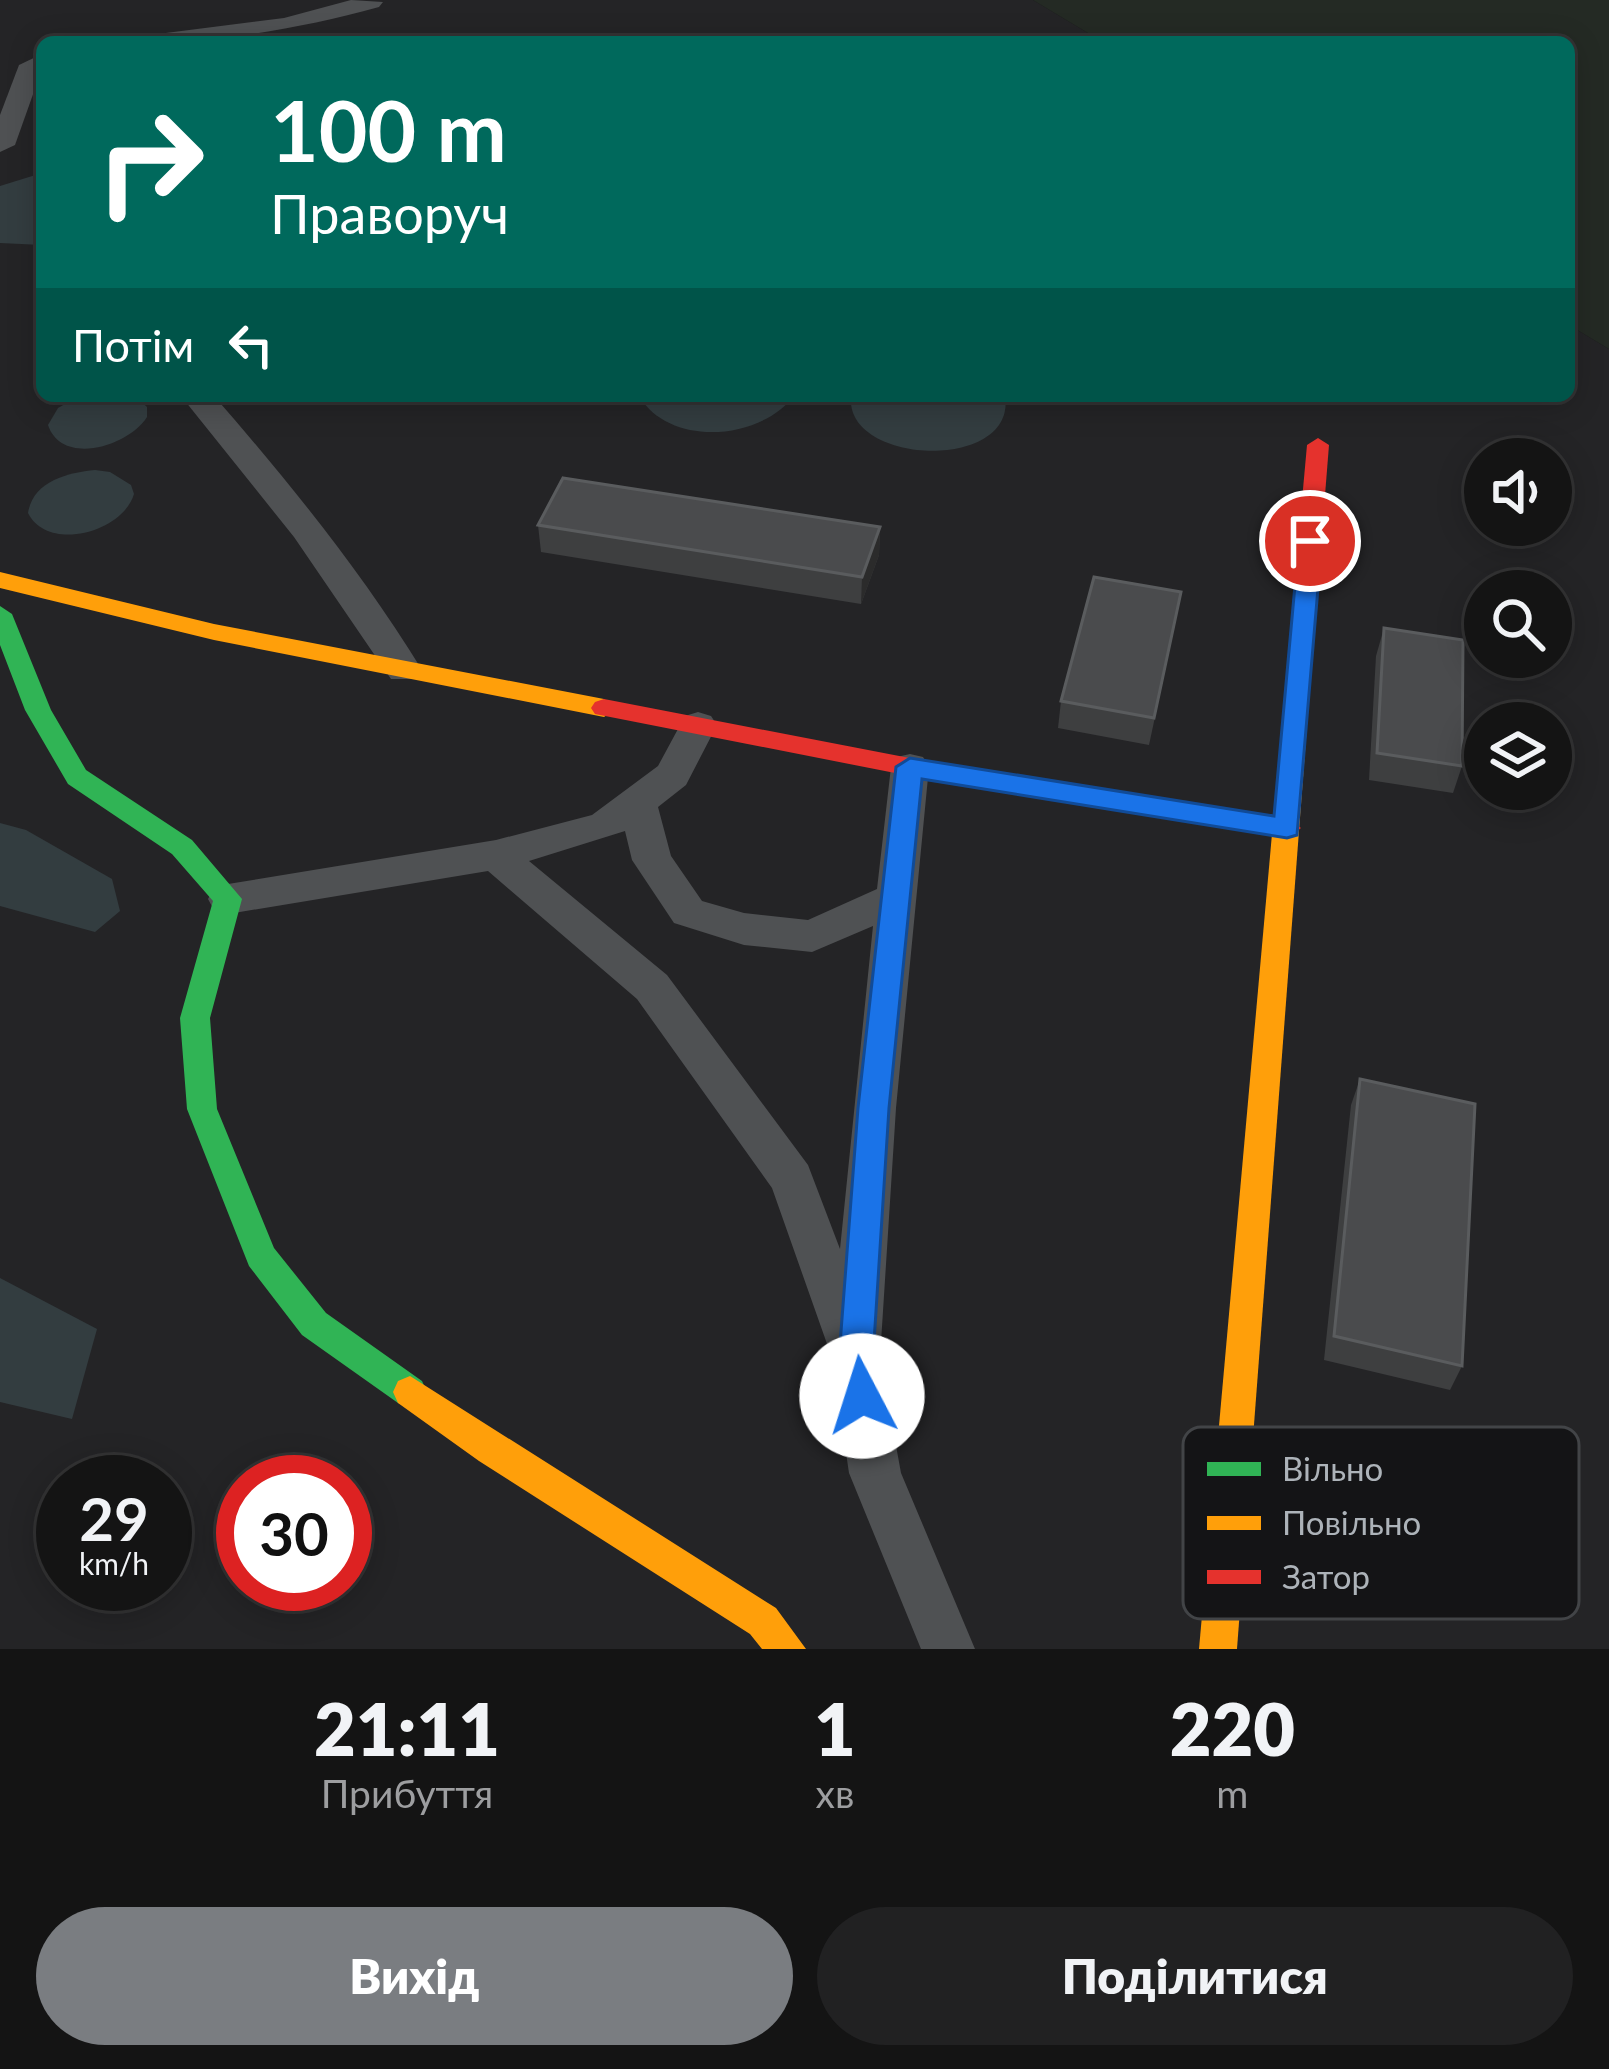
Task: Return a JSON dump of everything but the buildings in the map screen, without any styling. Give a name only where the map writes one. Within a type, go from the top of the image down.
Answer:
[{"type":"street","points":[[198,36],[285,25],[372,1]]},
{"type":"street","points":[[340,36],[372,1]]},
{"type":"street","points":[[2,145],[36,63]]},
{"type":"street","points":[[202,402],[334,565],[404,670]]},
{"type":"street","points":[[1236,1427],[1318,445]]},
{"type":"street","points":[[0,580],[214,632],[404,670],[910,767],[1287,828]]},
{"type":"street","points":[[0,614],[38,710],[76,777],[182,847],[228,899]]},
{"type":"street","points":[[228,899],[496,855],[605,826],[673,775],[698,725]]},
{"type":"street","points":[[856,1358],[874,1108],[910,767]]},
{"type":"street","points":[[637,802],[652,860],[688,912],[744,929],[812,936],[897,897]]},
{"type":"street","points":[[496,855],[652,987],[792,1179],[856,1358],[875,1473],[948,1649]]},
{"type":"street","points":[[228,899],[195,1018],[202,1109],[261,1256],[314,1324],[491,1449],[763,1621],[787,1649]]},
{"type":"street","points":[[1217,1649],[1220,1619]]},
{"type":"shaded area","points":[[0,0],[1033,0],[1093,36],[36,36],[36,402],[1575,402],[1575,329],[1609,349],[1609,1649],[0,1649]]},
{"type":"shaded area","points":[[1033,0],[1609,0],[1609,349],[1575,329],[1575,36],[1093,36]]},
{"type":"shaded area","points":[[36,175],[36,245],[0,243],[0,186]]},
{"type":"shaded area","points":[[68,402],[142,402],[147,417],[126,436],[81,449],[56,438],[48,425],[58,408]]},
{"type":"shaded area","points":[[644,402],[788,402],[760,422],[715,432],[672,424]]},
{"type":"shaded area","points":[[852,402],[1004,402],[1002,421],[985,438],[960,448],[900,447],[874,436],[856,419]]},
{"type":"shaded area","points":[[110,472],[131,485],[134,494],[116,519],[67,535],[38,525],[28,513],[44,486],[63,476]]},
{"type":"shaded area","points":[[0,823],[26,830],[112,879],[120,911],[95,932],[0,906]]},
{"type":"shaded area","points":[[0,1278],[97,1329],[72,1419],[0,1402]]},
{"type":"traffic: fast","points":[[0,614],[38,710],[77,777],[182,847],[228,899],[195,1018],[202,1109],[261,1256],[314,1324],[410,1392]]},
{"type":"traffic: slow","points":[[0,580],[214,632],[604,708]]},
{"type":"traffic: slow","points":[[1236,1427],[1302,633]]},
{"type":"traffic: slow","points":[[410,1392],[491,1449],[763,1621],[787,1649]]},
{"type":"traffic: slow","points":[[1218,1649],[1220,1619]]},
{"type":"traffic: jam","points":[[1302,633],[1318,445]]},
{"type":"traffic: jam","points":[[604,708],[951,775],[1287,828]]},
{"type":"route","points":[[862,1396],[856,1358],[874,1108],[910,767],[1287,828],[1310,541]]}]
